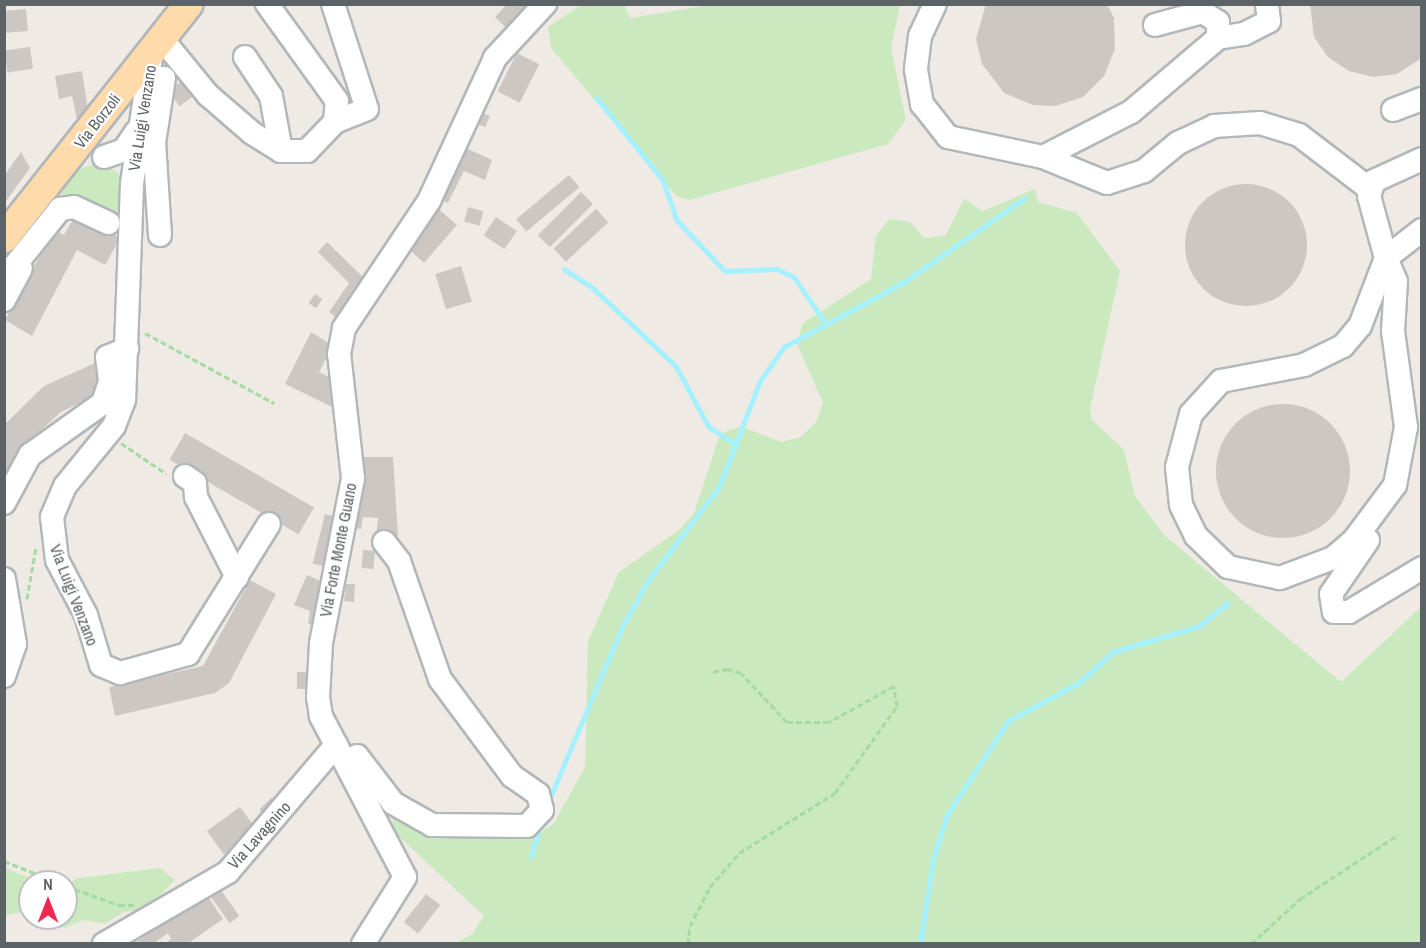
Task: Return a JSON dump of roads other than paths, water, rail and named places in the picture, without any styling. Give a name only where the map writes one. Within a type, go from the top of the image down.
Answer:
[{"type":"main road","name":"Via Borzoli","points":[[4,238],[92,150],[114,99],[189,4]]},
{"type":"street","points":[[157,45],[208,95],[281,151],[296,154],[318,146],[335,122],[338,101],[267,4]]},
{"type":"street","points":[[333,4],[367,109],[335,122]]},
{"type":"street","name":"Via Forte Monte Guano","points":[[363,944],[405,877],[336,745],[318,697],[321,643],[353,478],[339,354],[344,328],[429,201],[495,58],[545,4]]},
{"type":"street","points":[[935,4],[920,36],[916,70],[930,119],[956,140],[1043,157],[1098,182],[1115,181],[1144,171],[1172,147],[1214,126],[1260,123],[1299,135],[1370,189],[1386,258],[1396,281],[1393,331],[1406,427],[1390,506],[1331,594],[1331,609],[1348,612],[1422,568]]},
{"type":"street","points":[[1043,157],[1131,112],[1218,38],[1244,34],[1269,21],[1267,4]]},
{"type":"street","points":[[1155,25],[1203,12],[1218,22],[1218,38]]},
{"type":"street","name":"Via Luigi Venzano","points":[[157,45],[139,123],[132,184],[124,400],[110,431],[65,486],[52,517],[57,560],[86,615],[101,665],[120,673],[188,654],[270,524]]},
{"type":"street","points":[[157,45],[166,68],[154,143],[160,235]]},
{"type":"street","points":[[245,57],[271,96],[281,151]]},
{"type":"street","points":[[92,150],[124,150],[139,123],[114,99]]},
{"type":"street","points":[[1393,110],[1422,99]]},
{"type":"street","name":"Via Luigi Venzano","points":[[92,150],[132,184]]},
{"type":"street","points":[[1370,189],[1383,176],[1422,159]]},
{"type":"street","points":[[4,279],[34,239],[64,207],[109,224]]},
{"type":"street","points":[[1395,486],[1344,550],[1307,570],[1267,578],[1228,567],[1196,536],[1181,506],[1177,466],[1191,414],[1221,381],[1304,365],[1343,346],[1360,326],[1386,258],[1422,230]]},
{"type":"street","points":[[4,300],[34,239]]},
{"type":"street","points":[[4,503],[30,455],[103,403],[110,381],[107,357],[127,349]]},
{"type":"street","points":[[185,476],[195,483],[196,497],[237,577]]},
{"type":"street","points":[[318,697],[327,699],[347,743],[381,791],[432,825],[486,829],[527,826],[538,819],[538,794],[512,776],[440,679],[399,561],[384,542]]},
{"type":"street","points":[[4,579],[12,624],[14,657],[4,676]]},
{"type":"street","name":"Via Lavagnino","points":[[104,944],[233,867],[336,745]]},
{"type":"waterway","points":[[597,98],[663,180],[677,220],[725,271],[777,269],[794,277],[825,322]]},
{"type":"waterway","points":[[549,800],[622,627],[647,582],[719,487],[760,381],[784,347],[904,282],[1025,198]]},
{"type":"waterway","points":[[564,269],[593,288],[676,366],[709,427],[737,445]]},
{"type":"waterway","points":[[920,944],[933,859],[947,815],[1008,721],[1080,682],[1113,652],[1199,626],[1227,603]]},
{"type":"waterway","points":[[531,857],[540,825]]}]
